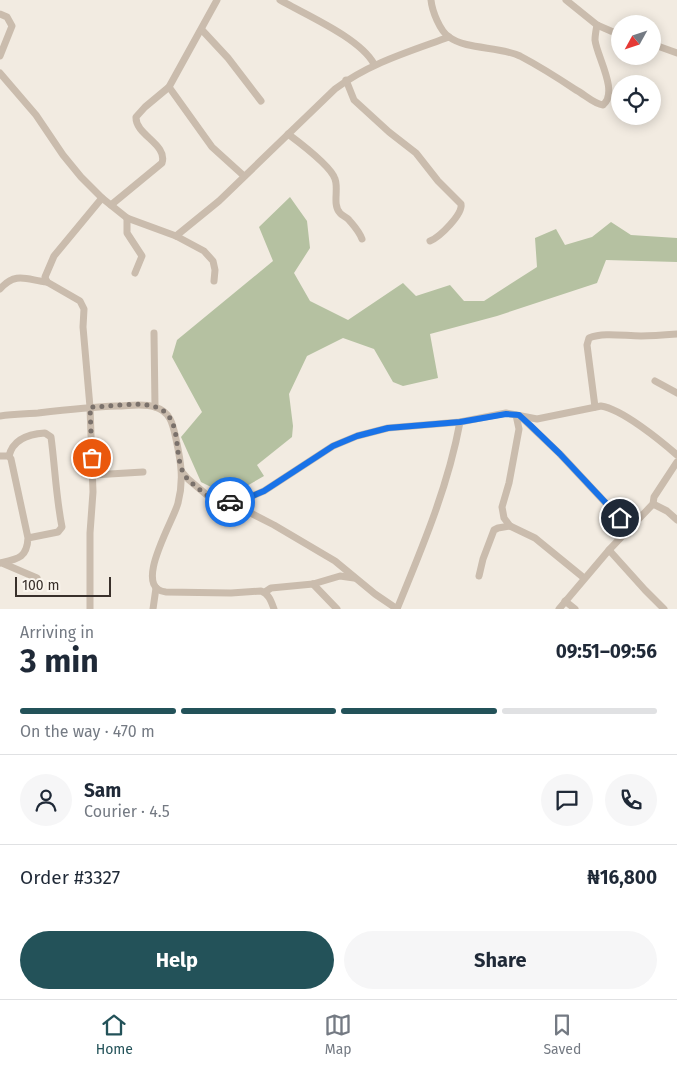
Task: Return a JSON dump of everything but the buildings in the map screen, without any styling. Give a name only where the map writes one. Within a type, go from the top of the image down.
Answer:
[{"type":"street","points":[[111,205],[162,162],[162,152],[137,124],[136,117],[145,106],[169,87],[217,0]]},
{"type":"street","points":[[280,0],[330,27],[358,46],[374,64]]},
{"type":"street","points":[[566,0],[597,24],[611,31]]},
{"type":"street","points":[[429,1],[440,26],[449,37],[457,41],[510,52],[571,86],[597,103],[603,104],[606,102],[608,92],[607,79],[595,41],[597,24]]},
{"type":"street","points":[[0,14],[7,17],[12,26],[0,56]]},
{"type":"street","points":[[202,30],[228,58],[261,101]]},
{"type":"street","points":[[176,236],[219,201],[318,103],[346,80],[374,64],[449,37]]},
{"type":"street","points":[[661,47],[677,53]]},
{"type":"street","points":[[1,79],[36,115],[63,156],[102,198],[127,218],[176,236],[210,255],[215,270],[214,281]]},
{"type":"street","points":[[346,80],[354,100],[389,132],[416,153],[438,181],[461,204],[461,210],[452,223],[434,240],[430,241]]},
{"type":"street","points":[[169,87],[212,147],[244,176]]},
{"type":"street","points":[[288,134],[312,153],[334,177],[339,213],[349,220],[362,238]]},
{"type":"street","points":[[47,282],[45,277],[54,256],[102,198]]},
{"type":"street","points":[[127,218],[127,233],[142,256],[136,273]]},
{"type":"street","points":[[0,289],[10,280],[16,278],[47,282],[80,301],[83,305],[83,327],[90,407],[93,492],[90,532],[90,609]]},
{"type":"street","points":[[154,333],[155,407]]},
{"type":"street","points":[[595,407],[587,345],[589,338],[614,335],[677,334]]},
{"type":"street","points":[[655,381],[677,394]]},
{"type":"street","points":[[0,416],[90,407],[144,405],[155,407],[170,416],[174,427],[182,472],[178,504],[151,572],[156,588],[154,609]]},
{"type":"street","points":[[228,502],[250,497],[264,491],[333,446],[357,436],[388,428],[460,422],[496,414],[538,418],[595,407],[608,408],[637,424],[677,453]]},
{"type":"street","points":[[518,415],[517,438],[509,483],[502,507],[504,518],[510,526],[535,538],[584,578]]},
{"type":"street","points":[[518,415],[560,454],[629,528]]},
{"type":"street","points":[[182,472],[188,480],[208,496],[228,502],[274,525],[341,566],[375,594],[397,609],[437,509],[455,448],[460,422]]},
{"type":"street","points":[[1,563],[19,558],[26,553],[28,548],[28,538],[9,456],[11,450],[23,437],[33,433],[45,433],[50,437],[56,480],[56,498],[62,527],[58,532],[28,538]]},
{"type":"street","points":[[0,456],[9,456]]},
{"type":"street","points":[[559,609],[584,578],[653,504],[654,497],[677,462]]},
{"type":"street","points":[[92,475],[143,472]]},
{"type":"street","points":[[653,504],[677,520]]},
{"type":"street","points":[[479,576],[494,530],[510,526]]},
{"type":"street","points":[[610,550],[664,609]]},
{"type":"street","points":[[1,563],[37,578]]},
{"type":"street","points":[[340,576],[341,566]]},
{"type":"street","points":[[156,588],[166,592],[265,592],[271,588],[313,584],[340,576],[356,578]]},
{"type":"street","points":[[313,584],[338,609]]},
{"type":"street","points":[[265,592],[274,609]]},
{"type":"street","points":[[566,601],[575,609]]},
{"type":"green space","points":[[290,197],[307,221],[310,248],[294,273],[310,301],[348,320],[403,283],[416,296],[450,285],[464,301],[484,301],[537,267],[535,238],[556,229],[565,245],[592,237],[611,222],[631,235],[677,238],[677,262],[606,260],[597,283],[497,316],[430,334],[438,378],[403,386],[393,382],[374,349],[343,338],[307,356],[289,394],[293,426],[292,437],[257,465],[264,476],[245,487],[219,491],[201,482],[181,437],[202,412],[172,357],[177,340],[273,261],[259,227]]},
{"type":"way so far","points":[[92,458],[90,407],[144,405],[155,407],[170,416],[174,427],[182,472],[188,480],[208,496],[230,502]]},
{"type":"route","points":[[230,502],[264,491],[333,446],[357,436],[388,428],[460,422],[496,414],[516,414],[560,454],[620,518]]}]
